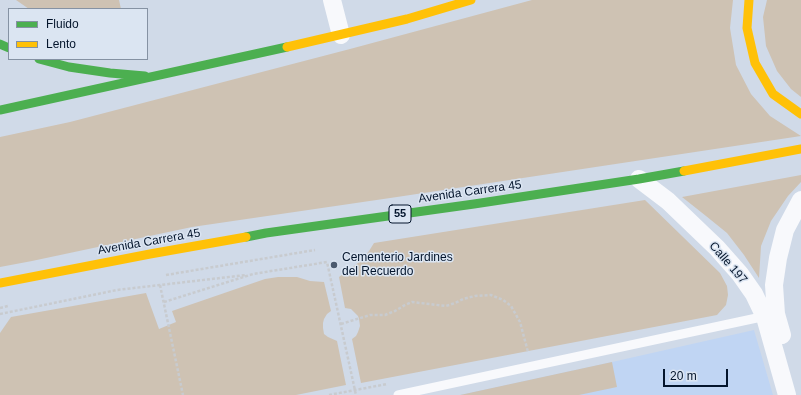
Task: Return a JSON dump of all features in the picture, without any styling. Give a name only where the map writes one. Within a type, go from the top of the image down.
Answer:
[{"type":"main road","points":[[0,110],[341,35],[407,19],[471,0]]},
{"type":"main road","points":[[749,0],[747,28],[755,63],[774,94],[801,114]]},
{"type":"main road","points":[[43,60],[69,67],[103,72],[150,76]]},
{"type":"main road","name":"Avenida Carrera 45","points":[[0,283],[266,233],[639,179],[801,149]]},
{"type":"street","points":[[332,0],[341,35]]},
{"type":"street","name":"Calle 197","points":[[639,179],[668,201],[717,248],[740,274],[770,316],[800,395]]},
{"type":"street","name":"Calle 197","points":[[787,395],[770,316],[778,258],[785,230],[801,200]]},
{"type":"lane","points":[[398,395],[770,316]]},
{"type":"path","points":[[0,314],[117,290],[253,274],[328,262],[356,395]]},
{"type":"path","points":[[164,302],[253,274]]},
{"type":"path","points":[[160,285],[183,395]]},
{"type":"path","points":[[341,324],[370,315],[385,315],[412,302],[446,306],[475,296],[491,295],[503,300],[511,306],[520,322],[529,357]]},
{"type":"path","points":[[329,395],[392,383]]},
{"type":"shaded area","points":[[16,0],[119,0],[121,8],[28,8]]},
{"type":"shaded area","points":[[532,0],[733,0],[730,28],[736,65],[751,94],[770,116],[801,136],[192,227],[0,267],[0,137],[70,122]]},
{"type":"shaded area","points":[[767,0],[801,0],[801,97],[791,89],[777,71],[766,46],[763,17]]},
{"type":"shaded area","points":[[801,175],[801,182],[788,196],[771,221],[761,246],[759,278],[727,233],[682,197]]},
{"type":"shaded area","points":[[645,200],[720,273],[727,286],[728,295],[726,305],[717,315],[361,383],[352,339],[358,332],[360,326],[359,319],[351,309],[345,308],[339,277],[362,260],[374,243]]},
{"type":"shaded area","points":[[297,277],[310,281],[324,282],[331,311],[324,319],[324,334],[337,341],[346,385],[296,395],[0,395],[0,333],[11,317],[146,293],[159,329],[176,322],[172,311],[265,279]]},
{"type":"shaded area","points":[[754,330],[773,395],[460,395],[612,362]]},
{"type":"shaded area","points":[[612,362],[617,387],[579,395],[460,395]]},
{"type":"traffic: fast","points":[[0,44],[8,48]]},
{"type":"traffic: fast","points":[[0,110],[287,47]]},
{"type":"traffic: fast","points":[[43,60],[69,67],[145,76]]},
{"type":"traffic: fast","points":[[246,237],[474,204],[684,171]]},
{"type":"traffic: slow","points":[[287,47],[407,19],[471,0]]},
{"type":"traffic: slow","points":[[749,0],[747,28],[755,63],[773,94],[801,114]]},
{"type":"traffic: slow","points":[[684,171],[801,149]]},
{"type":"traffic: slow","points":[[0,283],[246,237]]},
{"type":"place","name":"Cementerio Jardines del Recuerdo","points":[[334,265]]}]
